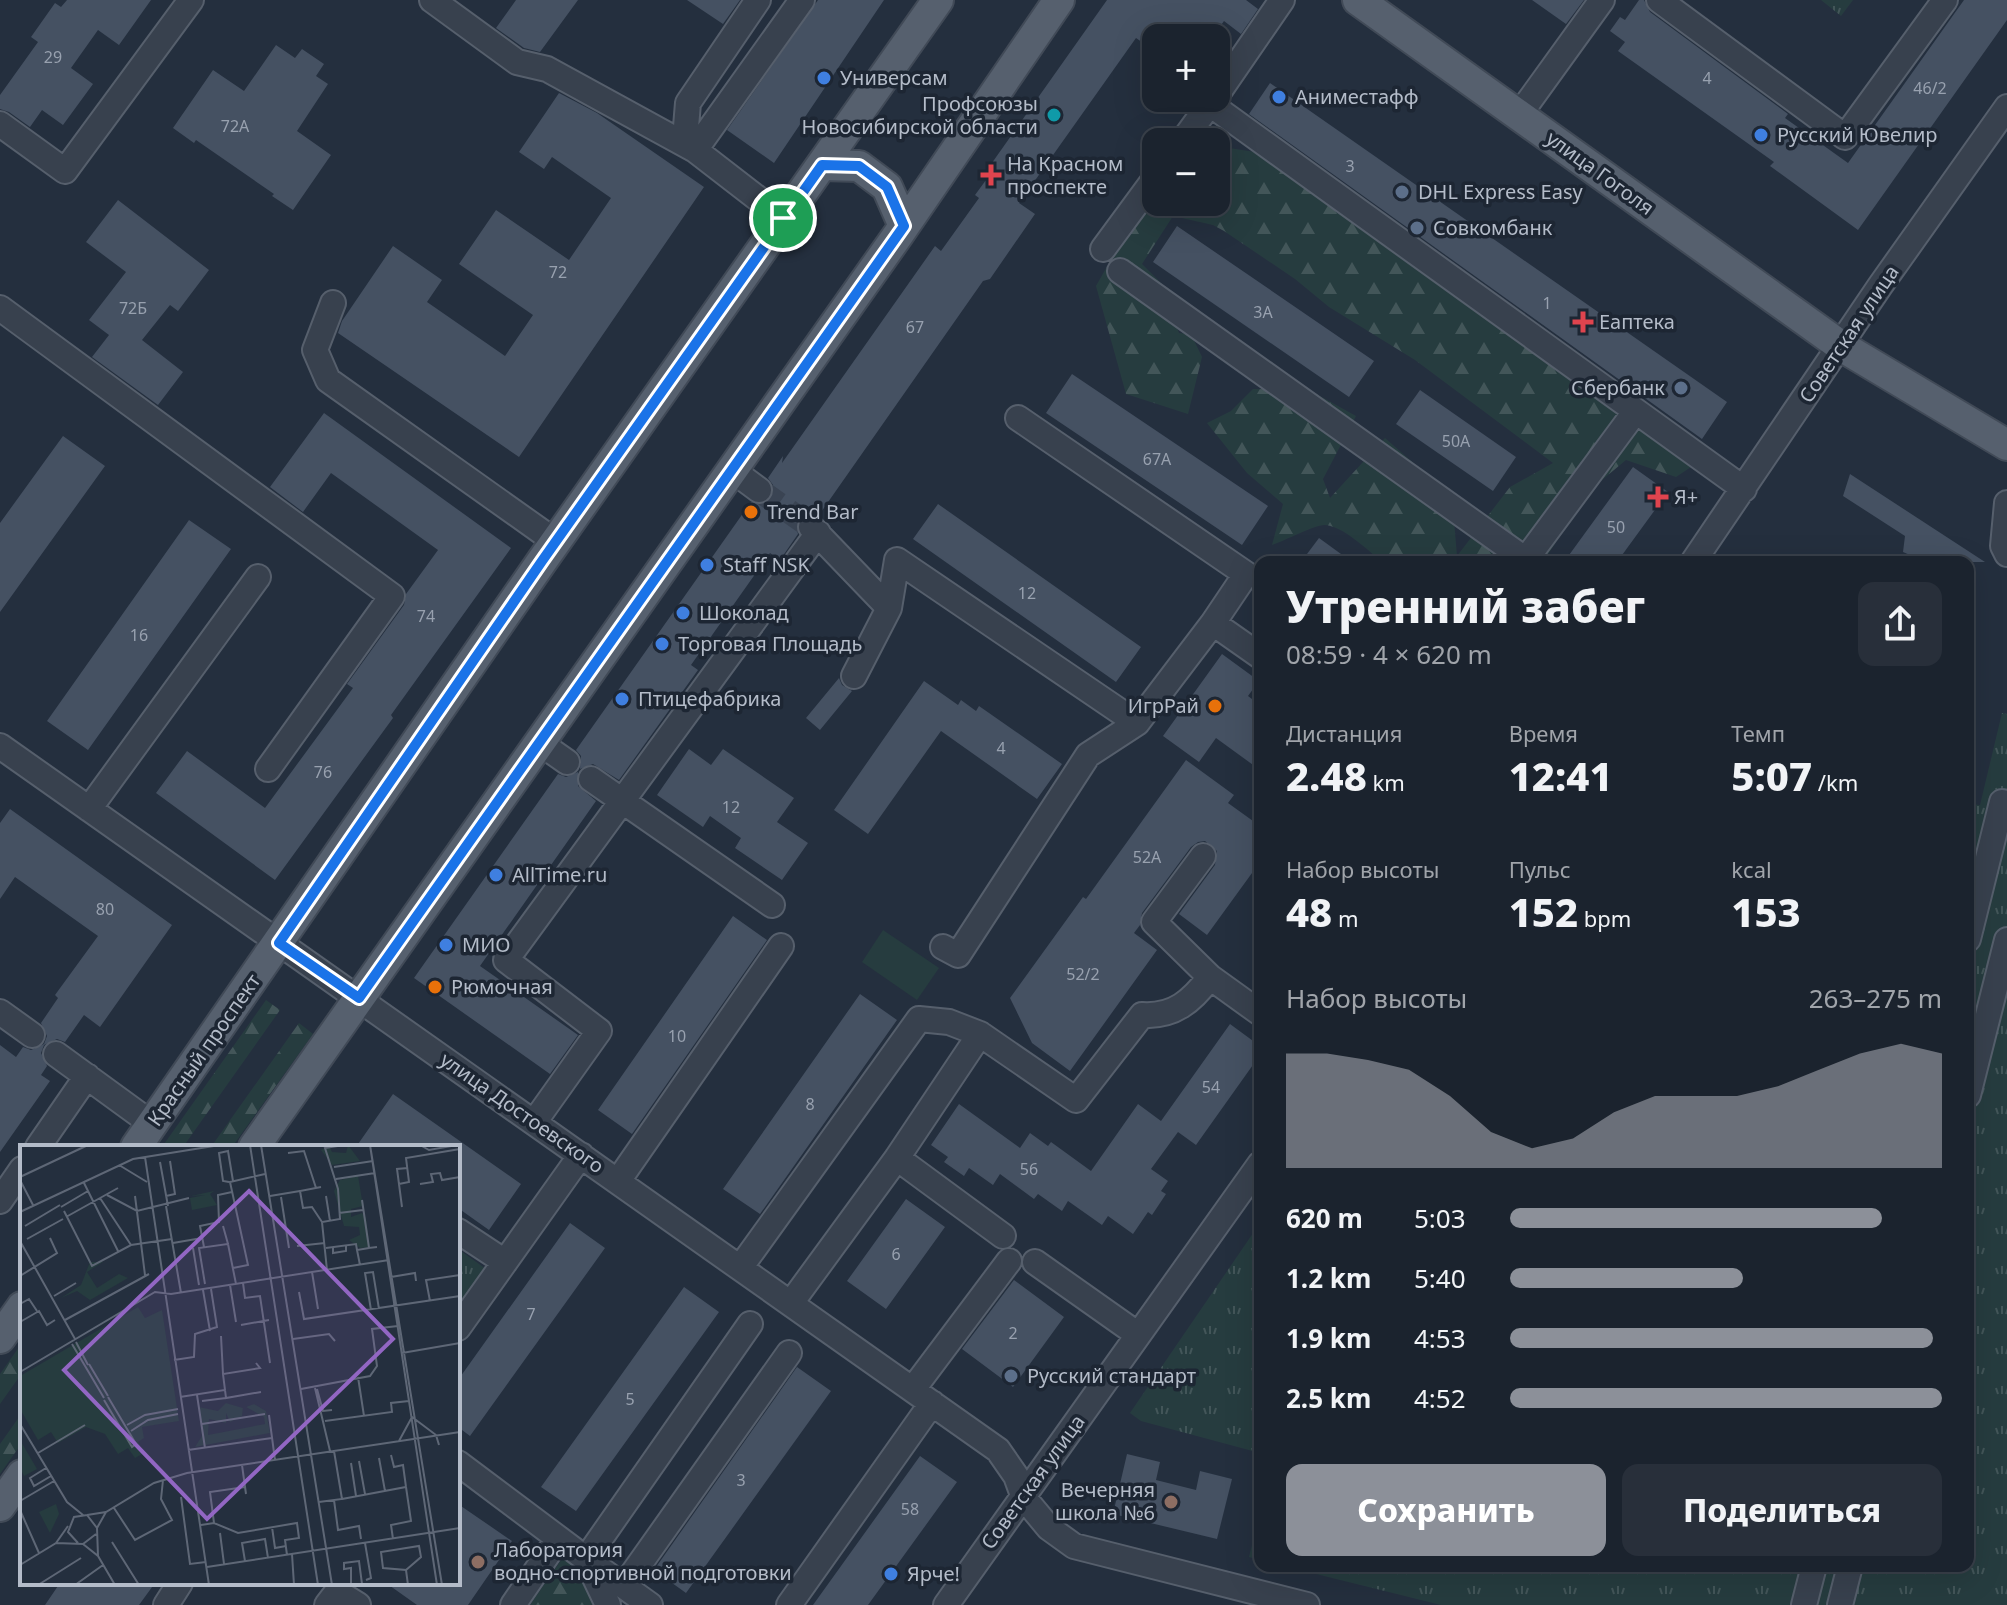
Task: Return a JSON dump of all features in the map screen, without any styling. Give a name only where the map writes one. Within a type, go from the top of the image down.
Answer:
[{"type":"main road","name":"Красный проспект","points":[[144,1135],[938,0]]},
{"type":"main road","points":[[255,1145],[904,226],[1059,0]]},
{"type":"main road","name":"улица Гоголя","points":[[1358,0],[1841,346],[2007,445]]},
{"type":"main road","points":[[822,165],[859,166],[887,187],[904,226]]},
{"type":"main road","points":[[0,1338],[20,1310]]},
{"type":"main road","points":[[0,1506],[20,1478]]},
{"type":"street","points":[[0,124],[65,171],[191,0]]},
{"type":"street","points":[[432,0],[517,62],[547,69],[695,150],[783,218]]},
{"type":"street","points":[[695,150],[686,127],[688,103],[758,0]]},
{"type":"street","points":[[695,150],[802,0]]},
{"type":"street","points":[[1230,75],[1282,0]]},
{"type":"street","points":[[1519,115],[1602,0]]},
{"type":"street","points":[[1659,0],[1845,137],[1945,0]]},
{"type":"street","name":"Советская улица","points":[[1697,556],[2007,107]]},
{"type":"street","points":[[1230,112],[1635,412],[1744,489]]},
{"type":"street","points":[[1103,249],[1142,196]]},
{"type":"street","points":[[1120,271],[1518,556]]},
{"type":"street","points":[[333,303],[315,350],[328,380],[556,542]]},
{"type":"street","points":[[0,308],[392,596],[268,769]]},
{"type":"street","points":[[1529,556],[1635,412]]},
{"type":"street","points":[[943,947],[958,955],[1088,755],[1137,723],[1213,623],[1253,579],[1018,418]]},
{"type":"street","points":[[732,470],[759,490]]},
{"type":"street","points":[[2007,503],[2003,546],[2007,554]]},
{"type":"street","points":[[535,1121],[599,1031],[506,960],[814,530],[889,608]]},
{"type":"street","points":[[854,676],[889,608],[897,560],[1137,723]]},
{"type":"street","points":[[89,809],[258,577]]},
{"type":"street","points":[[1213,623],[1254,652]]},
{"type":"street","points":[[540,743],[567,762]]},
{"type":"street","name":"улица Достоевского","points":[[0,746],[998,1450],[1016,1476],[1024,1498],[1049,1528],[1074,1546],[1307,1605]]},
{"type":"street","points":[[591,779],[772,905]]},
{"type":"street","points":[[1974,915],[2002,802],[2007,803]]},
{"type":"street","points":[[1203,856],[1154,922],[1210,977],[1254,1009]]},
{"type":"street","points":[[1974,1071],[2007,940]]},
{"type":"street","points":[[618,1181],[781,946]]},
{"type":"street","points":[[740,1268],[919,1019],[949,1022],[980,1034],[1076,1100],[1142,1015],[1175,1011],[1194,997],[1210,977]]},
{"type":"street","points":[[0,1012],[32,1035]]},
{"type":"street","points":[[791,1303],[897,1158],[980,1034]]},
{"type":"street","points":[[56,1054],[87,1076],[144,1135]]},
{"type":"street","points":[[39,1145],[87,1076]]},
{"type":"street","points":[[460,1325],[581,1155]]},
{"type":"street","points":[[897,1158],[1003,1236]]},
{"type":"street","points":[[0,1201],[20,1172]]},
{"type":"street","name":"Советская улица","points":[[946,1605],[1254,1172]]},
{"type":"street","points":[[460,1232],[505,1262]]},
{"type":"street","points":[[789,1605],[1009,1261]]},
{"type":"street","points":[[1035,1262],[1137,1334]]},
{"type":"street","points":[[586,1559],[750,1324]]},
{"type":"street","points":[[624,1586],[789,1353]]},
{"type":"street","points":[[460,1465],[650,1605]]},
{"type":"street","points":[[524,1601],[558,1539]]},
{"type":"street","points":[[586,1559],[608,1605]]},
{"type":"street","points":[[1804,1605],[1812,1572]]},
{"type":"street","points":[[1840,1605],[1848,1572]]},
{"type":"street","points":[[166,1605],[179,1585]]},
{"type":"street","points":[[327,1605],[337,1592],[358,1605]]},
{"type":"green space","points":[[1821,0],[1853,0],[1841,16]]},
{"type":"green space","points":[[1230,148],[1255,152],[1583,384],[1691,467],[1676,477],[1626,460],[1590,490],[1547,556],[1457,556],[1510,487],[1553,463],[1415,360],[1329,307],[1295,279],[1213,225],[1173,216],[1230,216]]},
{"type":"green space","points":[[1142,213],[1142,216],[1173,216],[1142,264],[1160,282],[1179,333],[1191,334],[1202,357],[1188,414],[1126,394],[1096,286],[1122,240]]},
{"type":"green space","points":[[1253,389],[1309,390],[1356,416],[1323,479],[1330,498],[1385,438],[1452,497],[1457,556],[1375,556],[1347,534],[1324,525],[1272,545],[1283,504],[1247,473],[1207,423],[1231,411]]},
{"type":"green space","points":[[2002,713],[2007,714],[2007,1605],[1441,1605],[1308,1572],[1974,1572],[1974,804],[1980,805]]},
{"type":"green space","points":[[883,930],[939,968],[917,1000],[862,962]]},
{"type":"green space","points":[[266,1000],[280,1010],[184,1145],[163,1145]]},
{"type":"green space","points":[[299,1023],[313,1034],[233,1145],[212,1145]]},
{"type":"green space","points":[[1254,1232],[1254,1451],[1141,1421],[1130,1413]]},
{"type":"green space","points":[[460,1250],[486,1269],[460,1306]]},
{"type":"green space","points":[[20,1346],[20,1376],[0,1404],[0,1374]]},
{"type":"green space","points":[[20,1416],[20,1446],[0,1474],[0,1444]]},
{"type":"green space","points":[[1254,1537],[1254,1558],[1249,1557]]},
{"type":"green space","points":[[564,1556],[581,1566],[601,1605],[530,1605]]},
{"type":"building","points":[[67,0],[151,0],[119,45],[98,30],[71,68],[93,84],[63,125],[42,110],[30,127],[0,109],[0,95],[38,42],[31,37],[55,3],[61,7]]},
{"type":"building","points":[[516,0],[578,0],[540,52],[524,48],[496,28]]},
{"type":"building","points":[[687,0],[740,0],[723,24]]},
{"type":"building","points":[[818,0],[884,0],[774,163],[727,130]]},
{"type":"building","points":[[1107,0],[1246,0],[1258,9],[1241,34],[1224,21],[1222,24],[1142,24],[1142,42],[1136,38],[1019,203],[1035,214],[990,279],[983,281],[819,515],[808,512],[800,517],[796,524],[798,534],[780,560],[770,553],[691,665],[698,670],[619,780],[593,764],[580,769],[581,756],[576,750],[751,502],[764,504],[771,498],[773,485],[768,478],[783,456],[782,463],[935,246],[941,251],[979,198],[975,195],[986,180],[982,177]]},
{"type":"building","points":[[1532,0],[1584,0],[1566,24]]},
{"type":"building","points":[[1639,0],[1644,0],[1650,12],[1788,114],[1785,118],[1848,163],[1964,0],[2007,0],[2007,20],[1858,230],[1770,166],[1774,162],[1618,51],[1625,42],[1610,31],[1620,17],[1625,20]]},
{"type":"building","points":[[276,45],[295,58],[302,49],[324,64],[316,76],[328,84],[297,131],[331,155],[293,210],[196,140],[194,143],[173,128],[213,70],[244,91]]},
{"type":"building","points":[[1270,83],[1727,402],[1702,439],[1249,114]]},
{"type":"building","points":[[559,93],[597,113],[704,187],[519,457],[338,333],[342,321],[393,246],[442,280],[427,302],[505,356],[533,315],[459,264],[496,210],[569,260],[611,198],[552,157],[544,169],[519,152]]},
{"type":"building","points":[[118,200],[209,270],[178,311],[170,305],[142,340],[183,372],[158,405],[92,357],[109,335],[89,320],[126,272],[86,242]]},
{"type":"building","points":[[1177,226],[1374,361],[1349,397],[1153,262]]},
{"type":"building","points":[[1072,374],[1268,506],[1242,545],[1046,413]]},
{"type":"building","points":[[1420,390],[1516,457],[1493,491],[1396,424]]},
{"type":"building","points":[[324,413],[511,548],[275,880],[156,793],[187,751],[265,808],[353,688],[347,684],[404,605],[406,594],[438,550],[331,473],[303,512],[270,487]]},
{"type":"building","points":[[63,436],[105,466],[0,612],[0,523]]},
{"type":"building","points":[[1633,467],[1668,492],[1621,556],[1568,556]]},
{"type":"building","points":[[1850,474],[1985,562],[1974,562],[1974,556],[1912,556],[1903,552],[1905,536],[1843,496]]},
{"type":"building","points":[[938,504],[1141,647],[1116,682],[913,539]]},
{"type":"building","points":[[189,520],[231,549],[88,750],[47,721]]},
{"type":"building","points":[[1319,538],[1344,556],[1306,556]]},
{"type":"building","points":[[1222,654],[1254,677],[1254,688],[1248,696],[1254,700],[1254,766],[1216,738],[1199,762],[1163,736]]},
{"type":"building","points":[[839,678],[842,685],[852,691],[820,730],[806,718]]},
{"type":"building","points":[[924,681],[958,705],[961,700],[976,711],[979,706],[1062,764],[1037,799],[941,731],[868,834],[834,810]]},
{"type":"building","points":[[689,749],[711,765],[723,749],[794,798],[777,822],[808,843],[782,880],[735,848],[741,838],[710,816],[703,827],[657,795]]},
{"type":"building","points":[[1186,760],[1234,795],[1228,803],[1254,822],[1254,870],[1207,935],[1179,914],[1215,865],[1217,851],[1205,841],[1191,847],[1142,913],[1140,925],[1134,933],[1157,950],[1070,1071],[1032,1043],[1010,998],[1083,897],[1086,899]]},
{"type":"building","points":[[578,772],[578,786],[596,801],[480,966],[578,1035],[550,1074],[414,978],[558,774],[566,777]]},
{"type":"building","points":[[10,809],[172,925],[100,1027],[84,1015],[65,1042],[57,1039],[44,1045],[41,1053],[47,1066],[41,1075],[50,1081],[0,1152],[0,1045],[16,1057],[23,1047],[31,1050],[44,1044],[47,1036],[41,1023],[58,998],[55,995],[98,936],[15,877],[0,899],[0,823]]},
{"type":"building","points":[[733,916],[767,940],[632,1134],[598,1110]]},
{"type":"building","points":[[860,994],[897,1020],[760,1214],[723,1189]]},
{"type":"building","points":[[1230,1024],[1254,1042],[1254,1063],[1196,1145],[1178,1132],[1151,1169],[1168,1181],[1161,1191],[1166,1194],[1152,1215],[1148,1212],[1133,1234],[1108,1216],[1102,1225],[1068,1201],[1062,1211],[1038,1194],[1034,1199],[1000,1174],[993,1185],[969,1168],[964,1176],[944,1162],[948,1157],[931,1145],[959,1104],[1020,1148],[1030,1133],[1048,1146],[1051,1142],[1091,1171],[1138,1104],[1161,1121]]},
{"type":"building","points":[[393,1094],[521,1184],[489,1230],[460,1209],[460,1145],[357,1145]]},
{"type":"building","points":[[906,1199],[945,1227],[886,1309],[847,1281]]},
{"type":"building","points":[[570,1223],[605,1248],[470,1436],[460,1428],[460,1377]]},
{"type":"building","points":[[1014,1280],[1064,1317],[1013,1387],[962,1349]]},
{"type":"building","points":[[684,1287],[719,1312],[576,1511],[541,1487]]},
{"type":"building","points":[[797,1367],[831,1391],[686,1593],[654,1570]]},
{"type":"building","name":"Вечерняя школа №6","points":[[1127,1454],[1160,1462],[1156,1480],[1196,1490],[1200,1471],[1232,1479],[1217,1539],[1113,1514]]},
{"type":"building","points":[[920,1456],[957,1482],[868,1605],[813,1605]]},
{"type":"building","name":"Лаборатория водно-спортивной подготовки","points":[[460,1505],[512,1541],[468,1605],[417,1605],[389,1585],[460,1585]]},
{"type":"building","points":[[59,1585],[154,1585],[139,1605],[45,1605]]},
{"type":"tunnel","points":[[759,490],[811,527]]},
{"type":"place","name":"Универсам","points":[[824,78]]},
{"type":"place","name":"Аниместафф","points":[[1279,97]]},
{"type":"place","name":"Профсоюзы Новосибирской области","points":[[1054,115]]},
{"type":"place","name":"Русский Ювелир","points":[[1761,135]]},
{"type":"place","name":"На Красном проспекте","points":[[991,175]]},
{"type":"place","name":"DHL Express Easy","points":[[1402,192]]},
{"type":"place","name":"Совкомбанк","points":[[1417,228]]},
{"type":"place","name":"Еаптека","points":[[1583,322]]},
{"type":"place","name":"Сбербанк","points":[[1681,388]]},
{"type":"place","name":"Я+","points":[[1658,497]]},
{"type":"place","name":"Trend Bar","points":[[751,512]]},
{"type":"place","name":"Staff NSK","points":[[707,565]]},
{"type":"place","name":"Шоколад","points":[[683,613]]},
{"type":"place","name":"Торговая Площадь","points":[[662,644]]},
{"type":"place","name":"Птицефабрика","points":[[622,699]]},
{"type":"place","name":"ИгрРай","points":[[1215,706]]},
{"type":"place","name":"AllTime.ru","points":[[496,875]]},
{"type":"place","name":"МИО","points":[[446,945]]},
{"type":"place","name":"Рюмочная","points":[[435,987]]},
{"type":"place","name":"Русский стандарт","points":[[1011,1376]]},
{"type":"place","name":"Вечерняя школа №6","points":[[1171,1502]]},
{"type":"place","name":"Лаборатория водно-спортивной подготовки","points":[[478,1562]]},
{"type":"place","name":"Ярче!","points":[[891,1574]]},
{"type":"route","points":[[822,165],[859,166],[887,187],[904,226],[359,998],[279,943],[783,218],[822,165]]}]
